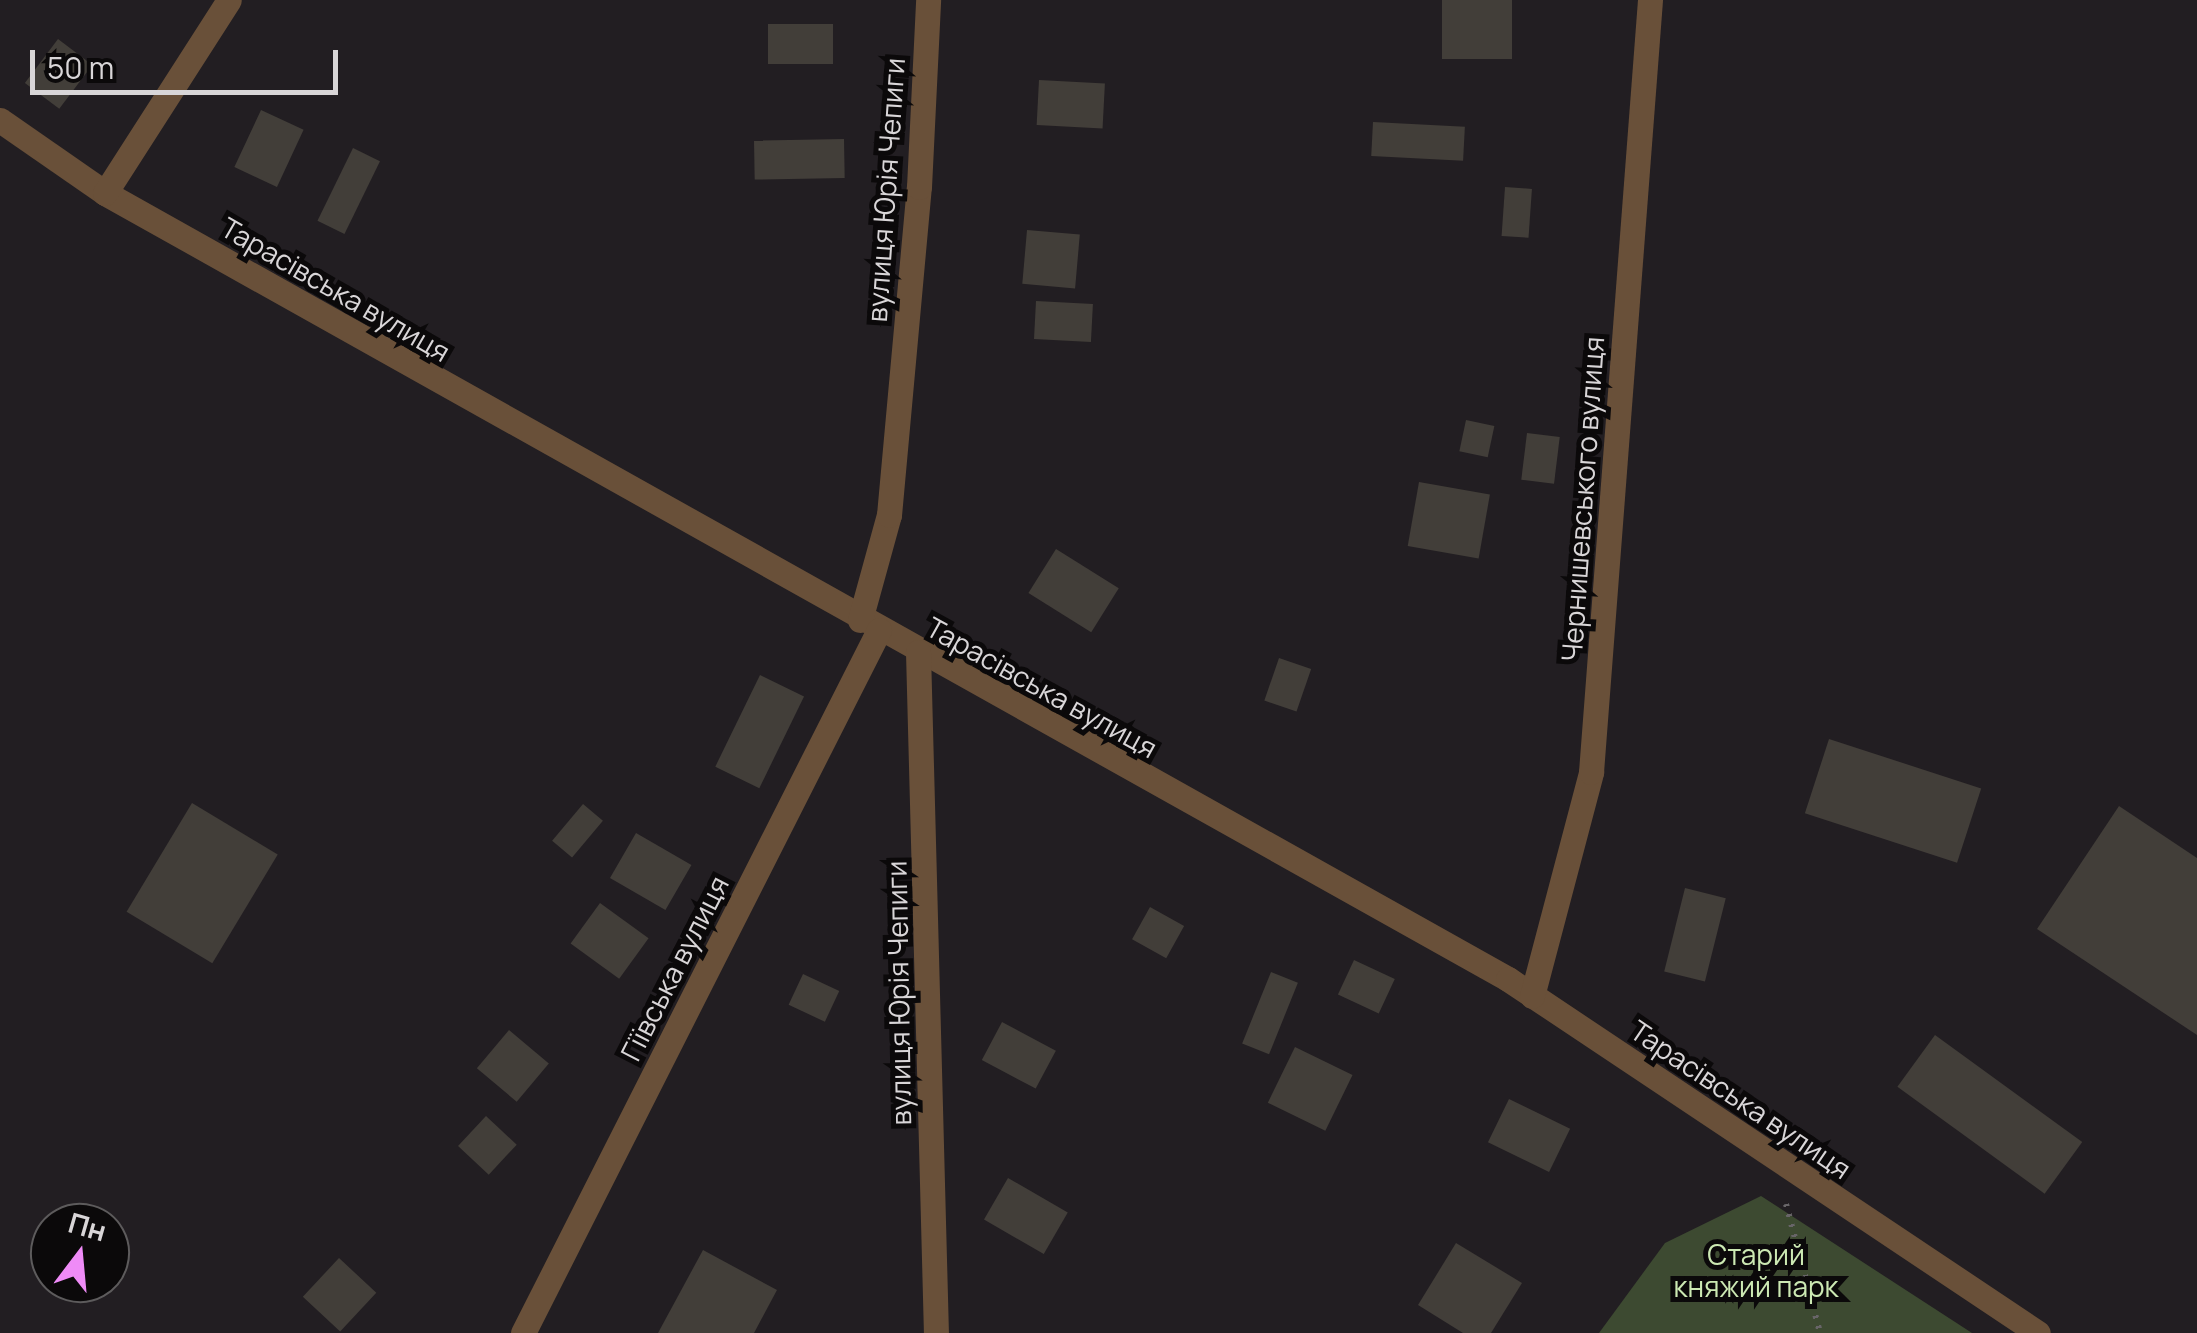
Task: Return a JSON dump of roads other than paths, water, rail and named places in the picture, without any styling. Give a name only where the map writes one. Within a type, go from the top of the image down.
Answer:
[{"type":"street","points":[[105,193],[229,0]]},
{"type":"street","name":"вулиця Юрія Чепиги","points":[[870,625],[889,515],[919,187],[928,0]]},
{"type":"street","name":"Чернишевського вулиця","points":[[1532,996],[1591,772],[1650,0]]},
{"type":"street","name":"Тарасівська вулиця","points":[[0,120],[105,193],[1532,996],[2038,1333]]},
{"type":"street","name":"Гіївська вулиця","points":[[523,1333],[870,625]]},
{"type":"street","name":"вулиця Юрія Чепиги","points":[[918,652],[936,1333]]},
{"type":"park label","name":"Старий княжий парк","points":[[1756,1270]]}]
